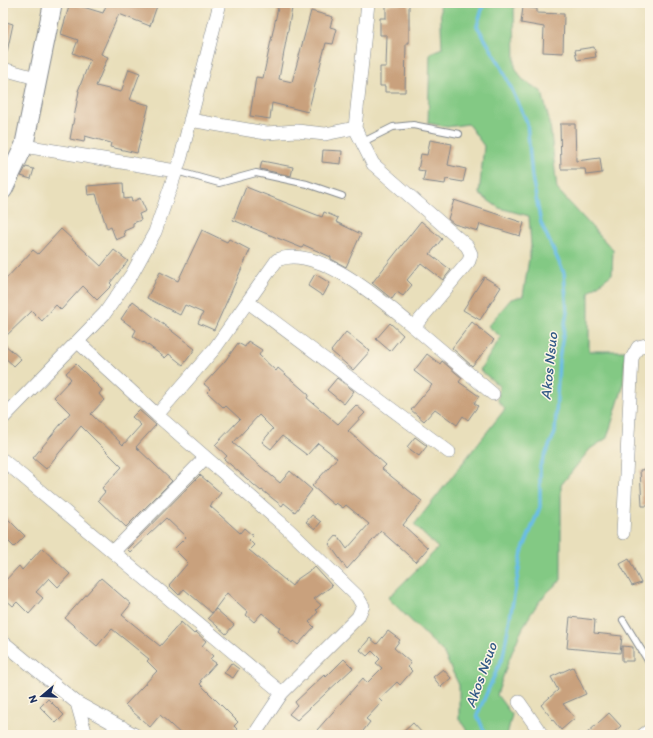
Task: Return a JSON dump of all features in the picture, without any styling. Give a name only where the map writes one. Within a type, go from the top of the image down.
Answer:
[{"type":"street","points":[[3,190],[24,146],[36,78],[53,3]]},
{"type":"street","points":[[3,418],[78,342],[104,313],[132,274],[155,232],[176,171],[220,3]]},
{"type":"street","points":[[368,3],[355,128],[373,164],[467,246],[471,254],[469,261],[414,328]]},
{"type":"street","points":[[3,69],[36,78]]},
{"type":"street","points":[[190,120],[266,133],[296,131],[325,134],[355,128]]},
{"type":"street","points":[[24,146],[176,171]]},
{"type":"street","points":[[157,415],[215,348],[277,260],[284,257],[293,256],[309,259],[323,264],[366,289],[493,394]]},
{"type":"street","points":[[248,302],[449,452]]},
{"type":"street","points":[[78,342],[205,458],[289,530],[357,596],[363,606],[358,617],[282,693],[254,735]]},
{"type":"street","points":[[623,533],[632,358],[638,347],[650,344]]},
{"type":"street","points":[[113,552],[205,458]]},
{"type":"street","points":[[3,460],[282,693]]},
{"type":"street","points":[[3,642],[77,703],[135,735]]},
{"type":"street","points":[[519,702],[542,735]]},
{"type":"street","points":[[77,703],[86,735]]},
{"type":"street","points":[[108,735],[122,727]]},
{"type":"street","points":[[643,735],[650,730]]},
{"type":"lane","points":[[363,142],[393,127],[413,125],[459,134]]},
{"type":"lane","points":[[176,171],[219,182],[256,173],[307,184],[342,196]]},
{"type":"lane","points":[[623,620],[650,664]]},
{"type":"green space","points":[[440,3],[514,3],[515,67],[522,79],[542,92],[550,124],[557,189],[613,250],[612,274],[589,292],[589,351],[625,351],[623,387],[607,438],[590,449],[561,485],[561,580],[544,596],[525,623],[505,671],[497,695],[512,715],[507,735],[470,735],[459,719],[459,685],[443,652],[388,598],[438,548],[414,525],[505,409],[498,401],[499,386],[480,370],[501,337],[488,326],[511,299],[523,296],[531,246],[529,216],[499,208],[479,194],[484,146],[468,124],[447,127],[428,123],[430,53],[442,48]]},
{"type":"building","points":[[70,3],[103,13],[107,3],[158,3],[150,26],[119,14],[101,54],[108,57],[96,86],[121,92],[129,69],[140,73],[130,100],[149,105],[137,153],[110,147],[111,143],[85,136],[84,142],[70,139],[78,91],[90,60],[73,53],[78,40],[61,34]]},
{"type":"building","points":[[279,3],[293,3],[279,79],[292,82],[311,11],[333,17],[330,27],[337,29],[333,44],[326,43],[308,112],[272,103],[270,119],[250,116],[256,77],[263,78]]},
{"type":"building","points":[[409,4],[409,43],[406,43],[405,92],[385,92],[385,86],[380,86],[380,67],[386,67],[387,35],[380,35],[380,18],[386,18],[386,5]]},
{"type":"building","points":[[523,7],[537,9],[537,13],[564,14],[563,53],[543,52],[544,27],[521,23]]},
{"type":"building","points":[[3,21],[13,24],[7,52],[3,52]]},
{"type":"building","points":[[594,47],[596,57],[577,60],[575,50]]},
{"type":"building","points":[[560,124],[575,124],[576,161],[600,158],[602,173],[586,175],[585,169],[561,169]]},
{"type":"building","points":[[430,140],[452,144],[448,165],[466,169],[463,182],[446,179],[445,184],[423,181],[425,171],[418,170],[421,154],[427,155]]},
{"type":"building","points":[[323,150],[342,151],[341,164],[322,162]]},
{"type":"building","points":[[262,161],[293,167],[291,176],[260,169]]},
{"type":"building","points":[[26,167],[34,169],[31,179],[21,176]]},
{"type":"building","points":[[123,183],[124,199],[131,198],[132,202],[140,198],[146,211],[139,214],[141,220],[133,223],[133,227],[124,231],[125,236],[116,240],[111,227],[107,229],[96,194],[88,195],[87,186]]},
{"type":"building","points":[[246,187],[322,217],[324,212],[338,218],[336,222],[361,234],[346,267],[331,259],[331,257],[304,245],[302,248],[233,220]]},
{"type":"building","points":[[454,200],[524,223],[520,236],[480,224],[478,231],[454,224],[448,219]]},
{"type":"building","points":[[421,221],[442,239],[430,254],[451,270],[443,280],[421,263],[407,280],[412,285],[403,296],[397,292],[392,299],[372,283]]},
{"type":"building","points":[[61,229],[101,266],[114,250],[128,261],[110,283],[112,285],[97,300],[83,286],[61,310],[56,305],[42,321],[32,311],[3,339],[3,282],[33,250],[38,254]]},
{"type":"building","points":[[202,230],[227,242],[229,239],[250,250],[214,330],[198,323],[203,313],[185,305],[180,315],[147,298],[160,272],[178,281]]},
{"type":"building","points":[[315,274],[330,283],[323,296],[308,286]]},
{"type":"building","points":[[484,277],[501,287],[480,320],[463,310]]},
{"type":"building","points":[[133,301],[195,349],[183,365],[169,354],[165,358],[144,342],[143,343],[133,336],[136,330],[121,319]]},
{"type":"building","points":[[472,322],[494,340],[472,366],[452,348]]},
{"type":"building","points":[[390,323],[403,335],[390,351],[376,339]]},
{"type":"building","points":[[346,332],[370,351],[353,370],[331,351]]},
{"type":"building","points":[[248,341],[262,350],[259,355],[276,371],[278,368],[309,395],[307,398],[338,424],[356,405],[365,413],[348,431],[386,465],[382,469],[422,501],[403,525],[428,548],[416,562],[381,531],[347,569],[329,544],[337,535],[347,549],[369,524],[346,505],[343,508],[336,503],[334,505],[312,486],[337,458],[318,443],[307,455],[282,436],[271,449],[262,442],[273,429],[259,415],[233,443],[280,483],[290,471],[312,490],[295,512],[284,503],[282,506],[262,490],[261,491],[224,459],[227,456],[215,445],[240,419],[226,406],[224,408],[207,392],[210,389],[204,384],[225,361],[238,343],[245,347]]},
{"type":"building","points":[[3,343],[21,359],[14,366],[3,356]]},
{"type":"building","points":[[427,354],[440,364],[442,361],[462,378],[459,382],[479,396],[474,403],[478,406],[468,420],[463,416],[457,425],[435,409],[424,421],[411,410],[432,385],[414,371]]},
{"type":"building","points":[[76,364],[102,390],[99,394],[104,400],[91,414],[123,445],[141,425],[132,417],[139,410],[156,425],[136,447],[172,481],[126,527],[98,500],[105,492],[102,488],[122,467],[81,426],[46,469],[33,458],[70,413],[54,397],[71,379],[66,373]]},
{"type":"building","points":[[337,378],[354,391],[344,404],[327,390]]},
{"type":"building","points":[[415,437],[427,446],[419,456],[407,447]]},
{"type":"building","points":[[650,469],[650,506],[642,506],[640,470]]},
{"type":"building","points":[[200,475],[221,493],[210,506],[240,533],[244,528],[253,536],[249,540],[254,545],[249,550],[292,586],[296,580],[315,567],[332,586],[314,599],[321,605],[316,610],[318,612],[309,622],[314,627],[298,645],[293,641],[292,643],[278,631],[280,628],[262,613],[254,622],[246,615],[248,612],[227,593],[212,613],[184,589],[179,595],[169,585],[188,563],[174,549],[186,537],[166,518],[130,552],[127,549]]},
{"type":"building","points":[[3,514],[25,536],[14,547],[3,536]]},
{"type":"building","points":[[312,515],[321,522],[315,529],[306,522]]},
{"type":"building","points":[[42,548],[70,574],[58,587],[49,578],[36,592],[43,598],[29,614],[17,602],[13,606],[3,597],[3,583],[19,566],[22,570]]},
{"type":"building","points":[[629,559],[641,583],[632,586],[620,564]]},
{"type":"building","points":[[101,578],[131,604],[122,615],[160,646],[181,622],[194,634],[196,632],[206,641],[202,646],[213,656],[210,659],[216,663],[200,681],[202,682],[200,684],[238,722],[234,726],[237,729],[231,735],[182,735],[160,715],[150,727],[125,705],[157,671],[147,661],[149,659],[112,629],[97,646],[65,618]]},
{"type":"building","points":[[216,609],[234,625],[226,634],[208,618]]},
{"type":"building","points":[[570,617],[595,620],[594,633],[622,636],[620,653],[567,648]]},
{"type":"building","points":[[388,631],[400,640],[394,648],[411,663],[408,667],[412,671],[400,685],[397,682],[379,699],[382,702],[366,719],[370,722],[360,735],[323,735],[317,730],[363,678],[367,683],[382,668],[376,663],[380,659],[372,651],[367,656],[360,650],[370,638],[377,644]]},
{"type":"building","points":[[622,646],[633,647],[633,661],[622,661]]},
{"type":"building","points":[[344,659],[353,668],[297,720],[289,714],[297,705],[295,702],[324,675],[326,677]]},
{"type":"building","points":[[231,663],[239,669],[233,678],[224,673]]},
{"type":"building","points":[[573,667],[586,694],[563,704],[575,718],[561,730],[541,705],[558,690],[551,677]]},
{"type":"building","points":[[443,669],[451,678],[441,687],[433,677]]},
{"type":"building","points":[[48,699],[64,715],[56,723],[40,707]]},
{"type":"building","points":[[609,713],[621,726],[611,735],[585,735]]},
{"type":"building","points":[[413,723],[424,735],[400,735]]},
{"type":"waterway","name":"Akos Nsuo","points":[[484,3],[477,26],[500,64],[527,122],[532,177],[541,223],[564,273],[567,312],[559,359],[555,433],[540,466],[540,507],[522,552],[503,656],[477,715],[486,735]]}]
